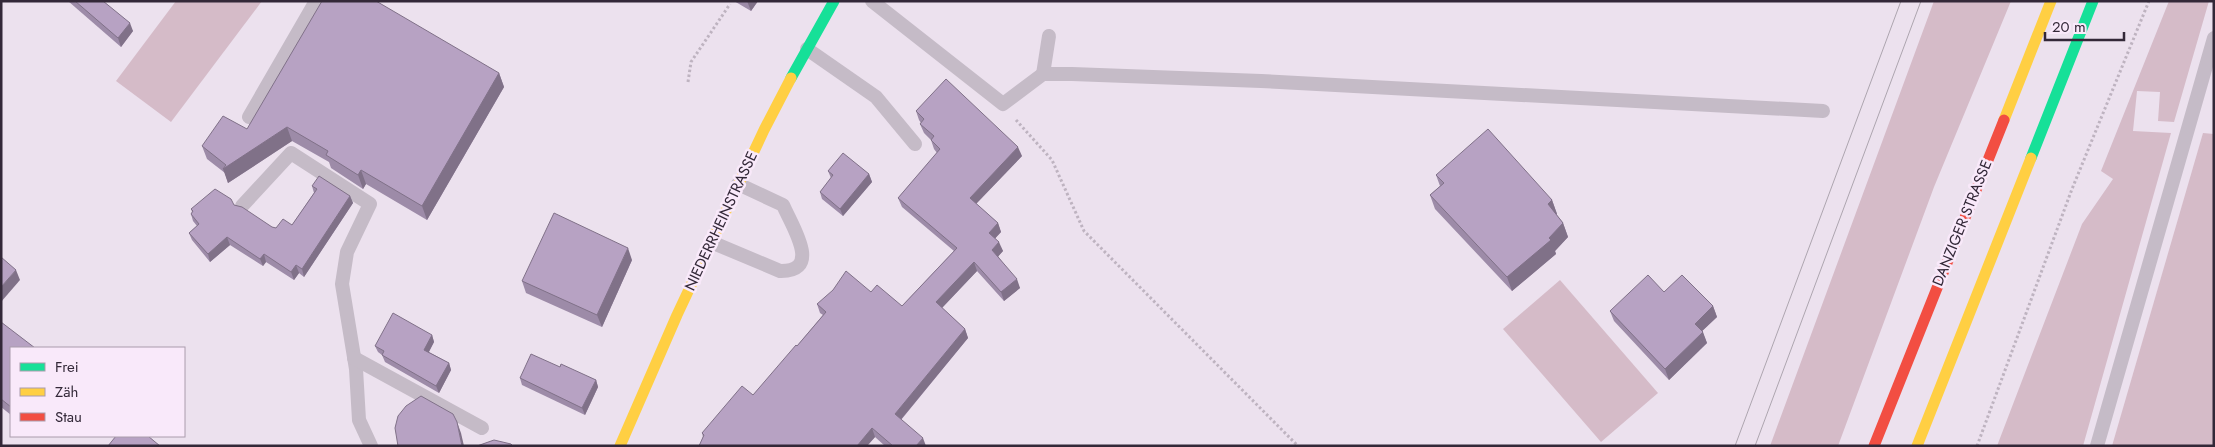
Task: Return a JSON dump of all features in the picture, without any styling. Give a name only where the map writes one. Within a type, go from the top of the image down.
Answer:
[{"type":"main road","name":"NIEDERRHEINSTRASSE","points":[[620,446],[711,242],[782,92],[834,1]]},
{"type":"main road","name":"DANZIGER STRASSE","points":[[1874,446],[2051,1]]},
{"type":"main road","points":[[1917,446],[2092,1]]},
{"type":"lane","points":[[249,117],[316,1]]},
{"type":"lane","points":[[872,1],[1003,104],[1043,74],[1260,81],[1823,111]]},
{"type":"lane","points":[[1043,74],[1049,36]]},
{"type":"lane","points":[[2097,446],[2214,38]]},
{"type":"lane","points":[[807,49],[876,97],[915,144]]},
{"type":"lane","points":[[242,206],[292,153],[370,204],[347,252],[342,284],[354,358],[359,420],[371,446]]},
{"type":"lane","points":[[711,242],[780,271],[792,271],[800,266],[803,259],[802,250],[783,205],[738,184]]},
{"type":"lane","points":[[354,358],[482,428]]},
{"type":"path","points":[[1977,446],[2072,189],[2149,1]]},
{"type":"path","points":[[688,82],[691,62],[730,4]]},
{"type":"path","points":[[1003,104],[1052,160],[1084,231],[1298,446]]},
{"type":"shaded area","points":[[176,1],[262,1],[171,122],[116,81]]},
{"type":"shaded area","points":[[1934,1],[2011,1],[1934,187],[1838,446],[1770,446]]},
{"type":"shaded area","points":[[2169,1],[2209,1],[2174,122],[2158,121],[2160,92],[2137,91],[2133,131],[2171,133],[2083,446],[1997,446],[2082,224],[2113,179],[2101,171]]},
{"type":"shaded area","points":[[2203,133],[2214,134],[2214,446],[2112,446]]},
{"type":"shaded area","points":[[1560,280],[1658,393],[1601,442],[1503,329]]},
{"type":"building","points":[[75,1],[103,1],[130,23],[118,38]]},
{"type":"building","points":[[322,1],[376,1],[499,73],[422,206],[361,170],[358,175],[326,155],[328,151],[287,127],[223,169],[226,165],[202,146],[223,116],[247,129]]},
{"type":"building","points":[[946,79],[1018,147],[970,198],[998,223],[989,233],[999,242],[992,250],[1017,279],[1001,292],[974,262],[936,302],[965,329],[895,414],[923,438],[916,446],[893,446],[872,428],[857,446],[699,446],[704,435],[702,433],[742,386],[753,395],[826,312],[817,304],[833,290],[846,271],[871,292],[877,285],[902,306],[957,248],[898,198],[940,149],[931,140],[934,136],[920,124],[924,119],[916,111]]},
{"type":"building","points":[[1488,129],[1552,200],[1548,204],[1563,223],[1549,238],[1551,240],[1507,277],[1430,195],[1444,183],[1436,175]]},
{"type":"building","points":[[843,153],[869,174],[840,209],[820,192],[833,175],[828,171]]},
{"type":"building","points":[[319,176],[350,196],[302,269],[296,265],[291,272],[264,254],[260,259],[227,237],[208,254],[189,233],[199,224],[191,214],[193,211],[191,209],[215,189],[231,199],[234,205],[242,207],[272,227],[276,228],[283,219],[292,225],[317,189],[312,186]]},
{"type":"building","points":[[554,213],[628,248],[597,315],[522,281]]},
{"type":"building","points":[[1,257],[16,270],[1,287]]},
{"type":"building","points":[[1648,275],[1664,292],[1682,275],[1713,306],[1695,324],[1703,332],[1665,369],[1610,311]]},
{"type":"building","points":[[393,313],[432,335],[424,350],[449,363],[436,386],[382,355],[384,351],[375,346]]},
{"type":"building","points":[[1,322],[34,347],[10,347],[10,406],[1,399]]},
{"type":"building","points":[[531,354],[560,367],[561,364],[596,380],[582,408],[520,378]]},
{"type":"building","points":[[421,396],[453,414],[457,422],[462,446],[398,446],[395,428],[398,416],[406,406]]},
{"type":"building","points":[[115,437],[149,437],[160,446],[108,446]]},
{"type":"building","points":[[494,440],[511,444],[513,446],[477,446]]},
{"type":"tram line","points":[[1735,446],[1901,1]]},
{"type":"tram line","points":[[1755,446],[1921,1]]},
{"type":"traffic: fast","points":[[791,78],[834,1]]},
{"type":"traffic: fast","points":[[2031,158],[2093,1]]},
{"type":"traffic: slow","points":[[2004,120],[2051,1]]},
{"type":"traffic: slow","points":[[620,446],[677,315],[764,130],[791,78]]},
{"type":"traffic: slow","points":[[1917,446],[2031,158]]},
{"type":"traffic: jam","points":[[1874,446],[2004,120]]}]
